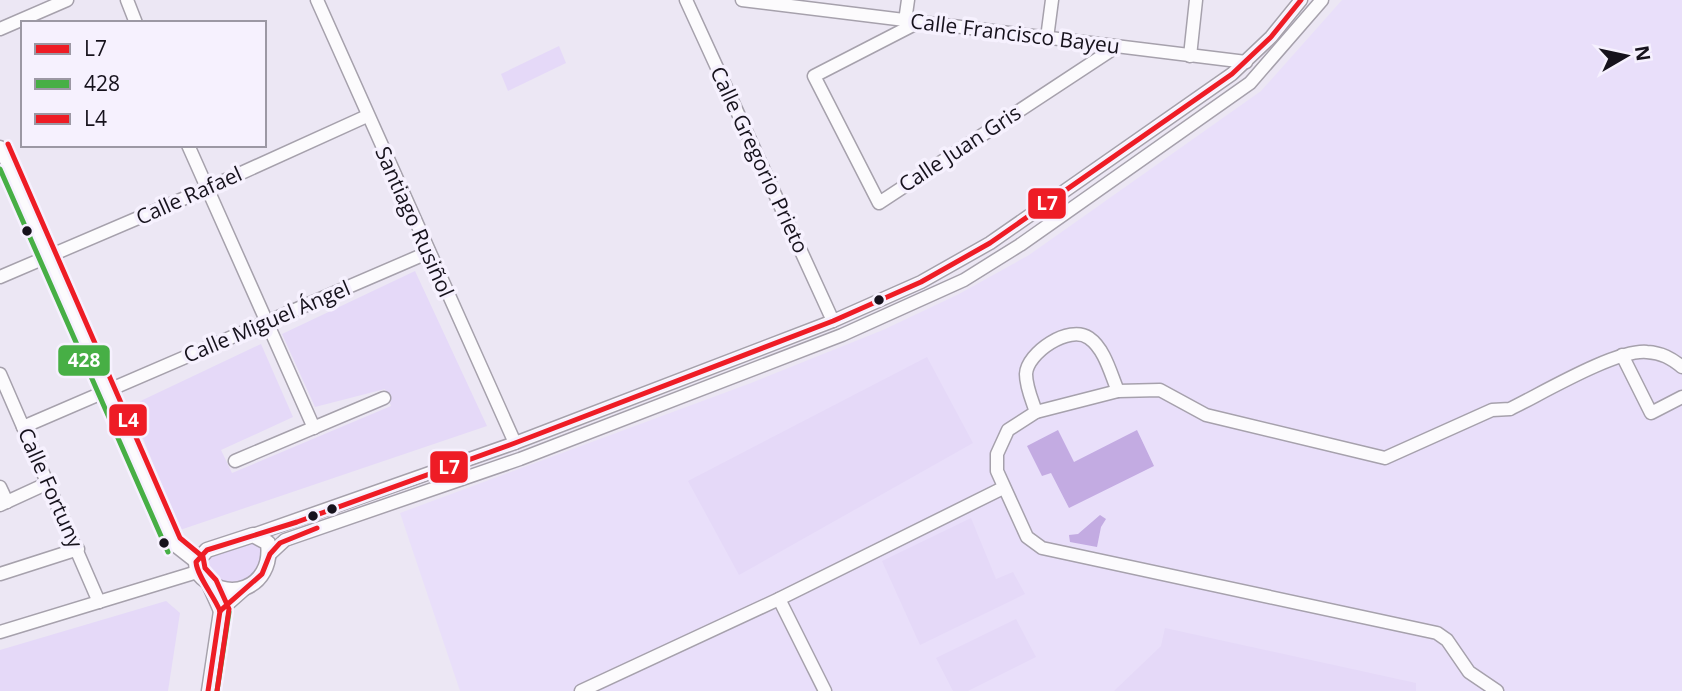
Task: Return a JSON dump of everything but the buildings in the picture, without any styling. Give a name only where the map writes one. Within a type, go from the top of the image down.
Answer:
[{"type":"street","points":[[0,29],[66,0]]},
{"type":"street","points":[[127,0],[135,21]]},
{"type":"street","name":"Santiago Rusiñol","points":[[317,0],[427,253],[515,443]]},
{"type":"street","name":"Calle Gregorio Prieto","points":[[686,0],[832,321]]},
{"type":"street","name":"Calle Francisco Bayeu","points":[[743,0],[770,1],[911,22],[1245,62]]},
{"type":"street","points":[[908,0],[911,22]]},
{"type":"street","points":[[1047,38],[1052,0]]},
{"type":"street","points":[[1190,56],[1196,0]]},
{"type":"street","points":[[0,632],[178,578],[196,567],[207,550],[515,443],[832,321],[921,282],[990,243],[1167,122],[1245,62],[1301,0]]},
{"type":"street","points":[[220,611],[262,574],[270,554],[285,540],[520,459],[842,335],[964,280],[1020,245],[1250,83],[1322,0]]},
{"type":"street","name":"Calle Juan Gris","points":[[911,22],[814,76],[879,202],[1116,47]]},
{"type":"street","name":"Calle Rafael","points":[[0,277],[206,189],[367,116]]},
{"type":"street","points":[[0,147],[176,548],[196,567],[208,584],[220,611],[208,691]]},
{"type":"street","points":[[189,147],[314,428]]},
{"type":"street","name":"Calle Miguel Ángel","points":[[23,428],[427,253]]},
{"type":"street","points":[[1036,412],[1027,383],[1029,362],[1062,335],[1075,332],[1089,338],[1100,351],[1118,391]]},
{"type":"street","points":[[1497,691],[1469,672],[1447,640],[1437,633],[1042,548],[1027,537],[997,471],[997,454],[1009,429],[1036,412],[1118,391],[1160,390],[1206,415],[1385,458],[1492,410],[1510,409],[1622,355],[1645,351],[1666,355],[1682,367]]},
{"type":"street","points":[[1622,355],[1651,413],[1682,397]]},
{"type":"street","name":"Calle Fortuny","points":[[0,374],[99,602]]},
{"type":"street","points":[[235,461],[384,398]]},
{"type":"street","points":[[0,486],[4,504],[48,483]]},
{"type":"street","points":[[581,691],[779,599],[1003,488]]},
{"type":"street","points":[[253,535],[268,543],[270,554]]},
{"type":"street","points":[[0,574],[78,550]]},
{"type":"street","points":[[208,584],[221,590],[246,588]]},
{"type":"street","points":[[779,599],[825,691]]},
{"type":"shaded area","points":[[1342,0],[1682,0],[1682,691],[460,691],[400,513],[751,383],[883,330],[959,294],[1029,255],[1261,91]]},
{"type":"shaded area","points":[[559,46],[566,63],[508,91],[501,74]]},
{"type":"shaded area","points":[[415,271],[487,426],[180,530],[130,406],[261,344],[293,417],[221,450],[232,473],[391,406],[385,389],[315,407],[282,334]]},
{"type":"shaded area","points":[[927,357],[973,443],[739,575],[688,481]]},
{"type":"shaded area","points":[[1058,430],[1074,462],[1137,430],[1154,466],[1069,508],[1051,473],[1042,476],[1027,446]]},
{"type":"shaded area","points":[[1100,515],[1106,519],[1101,527],[1097,547],[1070,542],[1069,535],[1078,534]]},
{"type":"shaded area","points":[[971,518],[996,579],[1013,572],[1025,594],[920,645],[882,561]]},
{"type":"shaded area","points":[[249,542],[262,546],[259,565],[248,579],[224,582],[203,569],[209,555]]},
{"type":"shaded area","points":[[166,601],[180,613],[168,691],[0,691],[0,650]]},
{"type":"shaded area","points":[[1016,619],[1036,657],[968,691],[953,691],[936,658]]},
{"type":"shaded area","points":[[1165,628],[1416,683],[1416,691],[1114,691],[1161,646]]},
{"type":"transit line","name":"L7","points":[[220,611],[197,568],[196,562],[207,550],[297,522],[515,443],[833,321],[921,282],[990,243],[1232,74],[1271,37],[1301,0]]},
{"type":"transit line","name":"L4","points":[[8,144],[180,538],[203,557],[205,568],[216,580],[229,609],[217,691]]},
{"type":"transit line","name":"428","points":[[0,169],[168,552]]},
{"type":"transit line","name":"L7","points":[[220,611],[262,574],[270,554],[280,543],[317,528]]},
{"type":"transit line","name":"L7","points":[[208,691],[220,611]]},
{"type":"transit line","name":"428","points":[[217,691],[229,612]]}]
